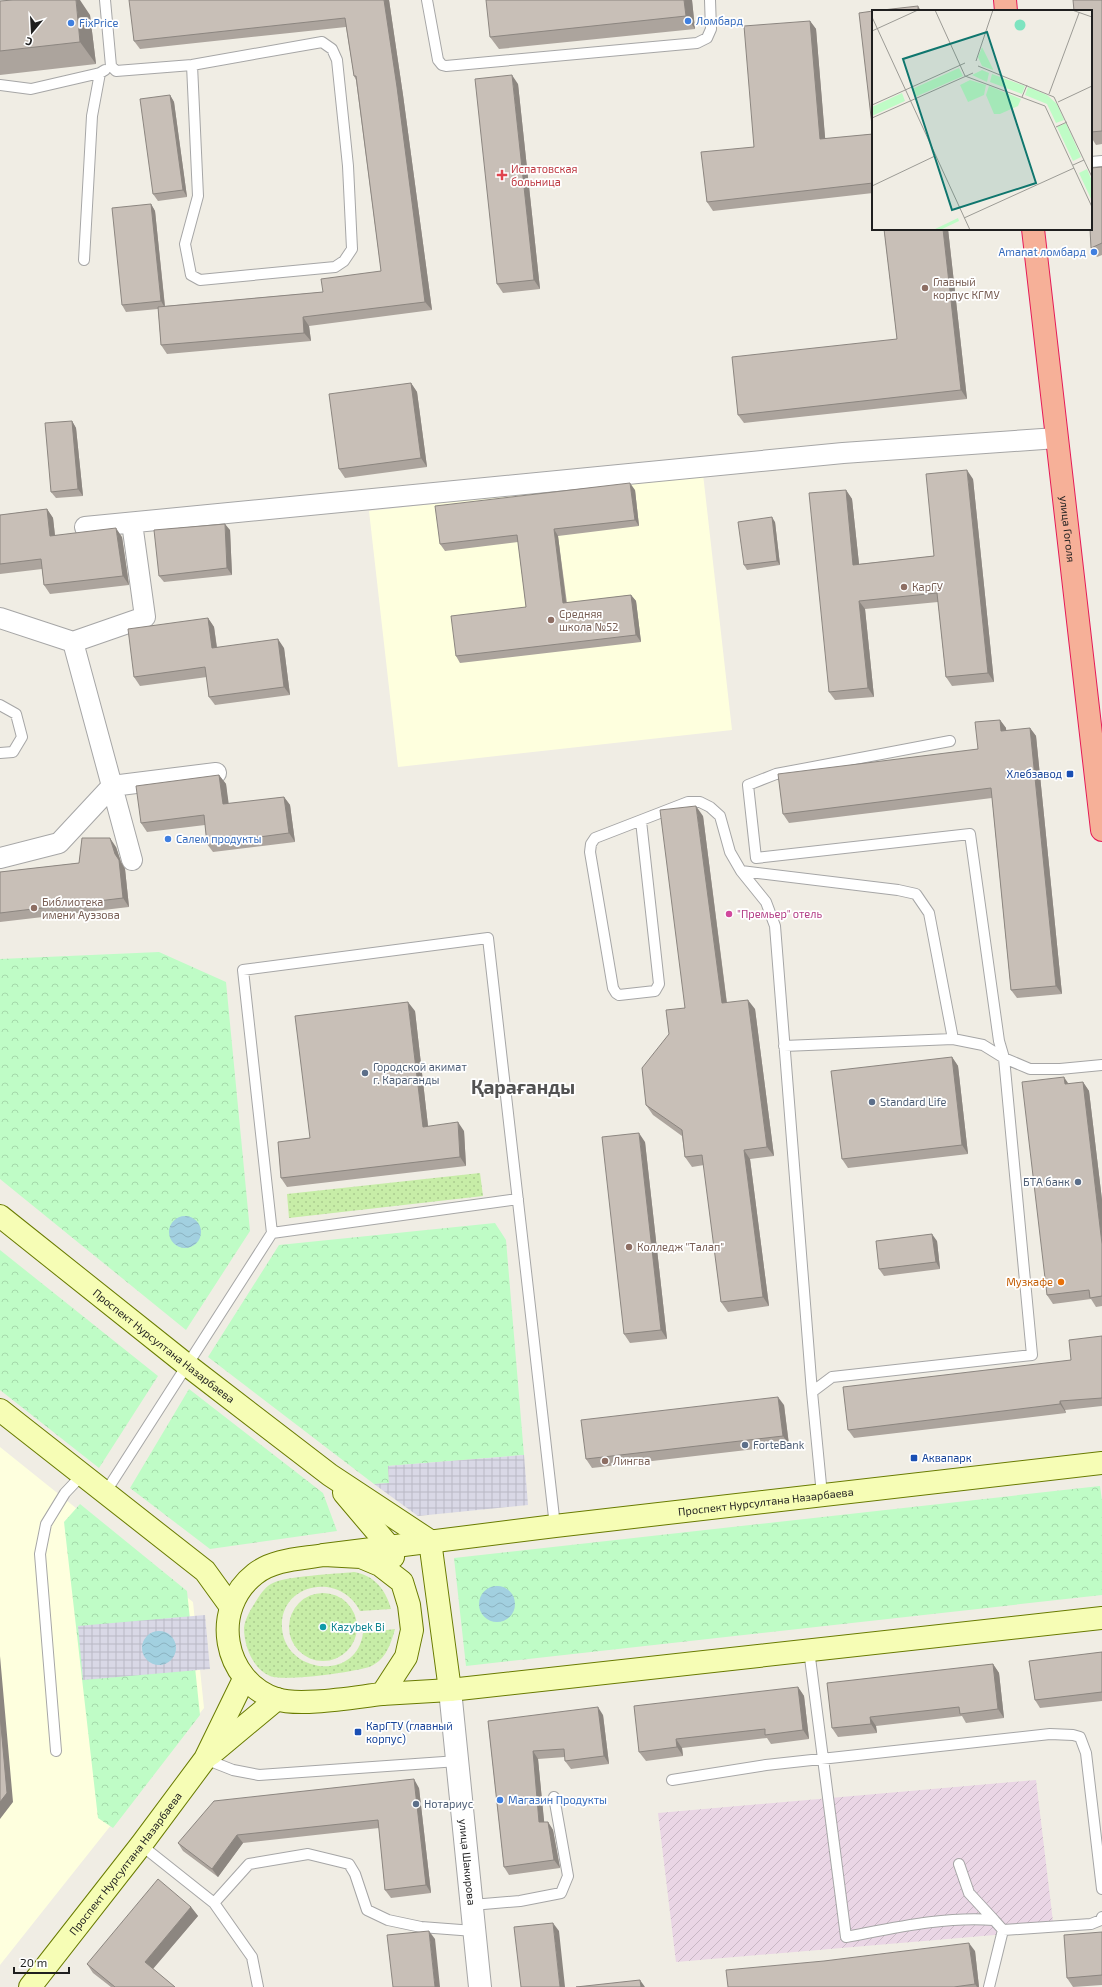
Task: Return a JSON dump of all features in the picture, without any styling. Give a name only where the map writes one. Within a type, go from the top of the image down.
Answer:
[{"type":"highway","points":[[1005,0],[1006,10]]},
{"type":"highway","name":"улица Гоголя","points":[[1033,230],[1057,438],[1095,706],[1102,830]]},
{"type":"main road","name":"Проспект Нурсултана Назарбаева","points":[[0,1216],[187,1365],[330,1475],[430,1541],[1102,1463]]},
{"type":"main road","points":[[0,1410],[206,1571],[231,1607]]},
{"type":"main road","name":"Проспект Нурсултана Назарбаева","points":[[330,1475],[389,1546],[402,1582]]},
{"type":"main road","points":[[450,1690],[430,1541],[272,1563],[255,1574],[245,1584],[231,1607],[227,1626],[229,1646],[244,1679],[259,1691],[277,1699],[294,1702],[382,1694],[450,1690],[1102,1618]]},
{"type":"main road","points":[[324,1555],[361,1557],[380,1565],[402,1582],[409,1605],[412,1630],[406,1657],[382,1694]]},
{"type":"main road","name":"Проспект Нурсултана Назарбаева","points":[[30,1987],[141,1845],[205,1759],[244,1679]]},
{"type":"main road","name":"Проспект Нурсултана Назарбаева","points":[[205,1759],[277,1699]]},
{"type":"street","points":[[85,527],[843,453],[1057,438]]},
{"type":"street","points":[[0,618],[73,642],[145,618],[132,523]]},
{"type":"street","points":[[73,642],[132,860]]},
{"type":"street","points":[[0,858],[59,842],[112,786],[216,773]]},
{"type":"street","name":"улица Шакирова","points":[[450,1690],[480,1987]]},
{"type":"lane","points":[[105,0],[111,66],[116,71],[192,65],[322,42],[332,49],[337,60],[348,166],[352,249],[344,261],[336,267],[200,280],[191,275],[185,244],[198,196],[192,65]]},
{"type":"lane","points":[[427,0],[438,60],[442,65],[446,66],[697,43],[706,38],[711,29],[710,0]]},
{"type":"lane","points":[[0,85],[31,89],[100,73],[111,66]]},
{"type":"lane","points":[[84,260],[92,116],[100,73]]},
{"type":"lane","points":[[1092,162],[1102,161]]},
{"type":"lane","points":[[0,706],[16,714],[22,737],[13,752],[0,754]]},
{"type":"lane","points":[[812,1392],[832,1377],[1032,1354],[1004,1058],[999,1041],[970,834],[756,858],[748,785],[776,774],[950,741]]},
{"type":"lane","points":[[641,820],[660,984],[655,991],[619,995],[616,993],[613,988],[591,861],[590,844],[595,838],[641,820],[688,802],[700,802],[710,807],[720,816],[730,852],[741,871],[766,902],[775,926],[812,1392],[822,1495]]},
{"type":"lane","points":[[741,871],[898,890],[916,894],[929,913],[953,1038]]},
{"type":"lane","points":[[105,1493],[272,1234],[243,970],[488,938],[555,1526]]},
{"type":"lane","points":[[784,1046],[953,1038],[983,1045],[1004,1058],[1030,1069],[1060,1070],[1102,1065]]},
{"type":"lane","points":[[272,1234],[518,1199]]},
{"type":"lane","points":[[56,1751],[40,1554],[46,1524],[65,1493],[82,1475]]},
{"type":"lane","points":[[808,1650],[824,1759],[846,1937],[896,1927],[958,1920],[994,1920]]},
{"type":"lane","points":[[672,1780],[766,1765],[1050,1734],[1073,1735],[1080,1737],[1086,1753],[1102,1889]]},
{"type":"lane","points":[[205,1759],[233,1770],[259,1775],[458,1762]]},
{"type":"lane","points":[[472,1905],[520,1901],[561,1893],[568,1876],[554,1798]]},
{"type":"lane","points":[[141,1845],[214,1903],[252,1957],[258,1987]]},
{"type":"lane","points":[[214,1903],[249,1864],[308,1854],[349,1864],[355,1874],[367,1910],[388,1920],[421,1927],[474,1931]]},
{"type":"lane","points":[[959,1864],[969,1893],[1003,1930]]},
{"type":"lane","points":[[1003,1930],[1091,1924],[1101,1920],[1102,1917]]},
{"type":"lane","points":[[989,1987],[1003,1930]]},
{"type":"shaded area","name":"Средняя школа №52","points":[[703,474],[732,730],[398,767],[369,511]]},
{"type":"shaded area","points":[[0,1447],[193,1602],[204,1708],[0,1965]]},
{"type":"shaded area","points":[[524,1455],[528,1505],[418,1516],[374,1484],[389,1483],[388,1466]]},
{"type":"shaded area","points":[[205,1615],[210,1669],[83,1680],[78,1626]]},
{"type":"shaded area","points":[[1036,1780],[1054,1930],[676,1962],[658,1813]]},
{"type":"green space","points":[[159,952],[226,982],[250,1231],[186,1330],[0,1179],[0,959]]},
{"type":"green space","points":[[480,1173],[483,1196],[289,1218],[287,1194]]},
{"type":"green space","points":[[495,1223],[506,1240],[524,1455],[388,1466],[389,1483],[374,1484],[208,1357],[279,1245]]},
{"type":"green space","points":[[0,1250],[158,1376],[99,1468],[0,1390]]},
{"type":"green space","points":[[189,1389],[323,1493],[337,1531],[210,1549],[130,1488]]},
{"type":"green space","points":[[1100,1486],[1102,1501],[1102,1595],[466,1666],[454,1558]]},
{"type":"green space","points":[[80,1504],[187,1591],[200,1715],[113,1828],[98,1818],[64,1522]]},
{"type":"green space","points":[[354,1572],[368,1576],[378,1584],[386,1596],[391,1609],[360,1611],[351,1598],[339,1590],[326,1587],[312,1588],[300,1592],[290,1601],[284,1613],[282,1628],[286,1643],[295,1655],[307,1663],[321,1666],[336,1665],[348,1659],[358,1649],[363,1633],[395,1629],[391,1642],[382,1658],[370,1667],[335,1674],[277,1678],[264,1673],[254,1662],[251,1656],[244,1635],[244,1628],[250,1612],[266,1587],[273,1583],[289,1579]]},
{"type":"green space","points":[[323,1593],[336,1596],[347,1603],[354,1614],[357,1627],[354,1640],[347,1651],[336,1658],[323,1661],[310,1658],[299,1651],[292,1640],[289,1627],[292,1614],[299,1603],[310,1596]]},
{"type":"water","points":[[188,1216],[194,1218],[199,1223],[201,1232],[199,1241],[194,1246],[182,1248],[176,1246],[171,1241],[169,1229],[171,1223],[176,1218]]},
{"type":"water","points":[[501,1586],[510,1591],[514,1597],[514,1611],[510,1617],[501,1622],[493,1622],[484,1617],[480,1611],[479,1600],[484,1591],[490,1587]]},
{"type":"water","points":[[156,1631],[162,1631],[166,1632],[173,1638],[176,1648],[175,1655],[169,1662],[162,1665],[156,1665],[152,1664],[145,1658],[142,1651],[142,1645],[143,1641],[149,1634]]},
{"type":"building","points":[[76,0],[80,42],[0,51],[0,1]]},
{"type":"building","points":[[129,0],[384,0],[425,302],[303,317],[304,333],[161,345],[158,307],[323,292],[321,279],[381,271],[356,76],[354,76],[345,18],[134,41]]},
{"type":"building","points":[[486,0],[684,0],[686,16],[490,37]]},
{"type":"building","points":[[1073,0],[1102,0],[1102,131],[1092,132],[1092,10],[1074,10]]},
{"type":"building","points":[[918,6],[918,10],[883,10]]},
{"type":"building","points":[[872,11],[872,125],[859,13]]},
{"type":"building","points":[[810,21],[820,139],[872,134],[872,183],[707,202],[701,152],[754,147],[744,26]]},
{"type":"building","points":[[512,75],[534,280],[497,284],[475,79]]},
{"type":"building","points":[[170,95],[183,190],[153,194],[140,99]]},
{"type":"building","points":[[1102,167],[1102,243],[1091,248],[1090,230],[1092,230],[1092,168]]},
{"type":"building","points":[[151,204],[161,301],[122,305],[112,208]]},
{"type":"building","name":"Главный корпус КГМУ","points":[[884,230],[943,230],[961,390],[738,415],[732,357],[897,339]]},
{"type":"building","points":[[411,383],[421,458],[339,469],[329,394]]},
{"type":"building","points":[[72,421],[78,489],[51,492],[45,423]]},
{"type":"building","name":"КарГУ","points":[[967,470],[988,673],[946,677],[937,593],[859,601],[868,688],[829,692],[809,493],[846,490],[853,565],[934,556],[926,474]]},
{"type":"building","points":[[630,483],[635,520],[554,529],[563,603],[631,595],[636,635],[456,656],[451,616],[526,607],[517,535],[440,544],[435,506]]},
{"type":"building","points":[[47,509],[50,536],[116,528],[123,576],[44,585],[41,559],[0,564],[0,515]]},
{"type":"building","points":[[772,517],[777,561],[744,565],[738,522]]},
{"type":"building","points":[[225,524],[227,568],[159,576],[154,530]]},
{"type":"building","points":[[208,618],[212,648],[278,639],[284,687],[209,697],[205,667],[134,677],[128,629]]},
{"type":"building","points":[[1000,720],[1001,731],[1030,728],[1056,986],[1011,990],[991,788],[783,814],[778,774],[978,749],[975,722]]},
{"type":"building","points":[[219,775],[223,804],[284,797],[289,833],[207,844],[204,815],[141,823],[136,786]]},
{"type":"building","points":[[696,806],[722,1003],[748,1000],[767,1147],[744,1150],[763,1297],[721,1302],[702,1155],[685,1157],[682,1130],[646,1105],[642,1068],[669,1034],[666,1010],[685,1008],[660,810]]},
{"type":"building","points":[[82,838],[110,838],[115,854],[119,860],[123,898],[0,913],[0,872],[79,863]]},
{"type":"building","name":"Городской акимат г. Караганды","points":[[408,1002],[423,1127],[458,1122],[460,1157],[281,1178],[278,1142],[310,1138],[295,1016]]},
{"type":"building","points":[[952,1057],[962,1145],[842,1159],[831,1071]]},
{"type":"building","points":[[1064,1077],[1065,1084],[1083,1082],[1102,1244],[1102,1296],[1090,1298],[1089,1290],[1047,1295],[1022,1082]]},
{"type":"building","points":[[639,1133],[661,1330],[624,1334],[602,1137]]},
{"type":"building","points":[[932,1234],[936,1262],[879,1269],[876,1241]]},
{"type":"building","points":[[1102,1336],[1102,1398],[1060,1401],[1060,1404],[848,1430],[843,1387],[1071,1360],[1069,1340]]},
{"type":"building","points":[[778,1397],[783,1436],[586,1459],[581,1420]]},
{"type":"building","points":[[1102,1652],[1102,1692],[1035,1700],[1029,1661]]},
{"type":"building","points":[[993,1664],[998,1709],[960,1714],[959,1707],[870,1717],[871,1724],[832,1728],[827,1683]]},
{"type":"building","points":[[798,1687],[803,1730],[765,1735],[765,1729],[676,1739],[677,1747],[639,1752],[634,1706]]},
{"type":"building","points":[[598,1707],[604,1756],[565,1761],[564,1749],[533,1751],[539,1822],[548,1822],[554,1860],[504,1867],[488,1721]]},
{"type":"building","points":[[0,1715],[7,1793],[0,1802]]},
{"type":"building","points":[[414,1779],[426,1885],[385,1890],[378,1820],[237,1835],[212,1869],[178,1843],[214,1801]]},
{"type":"building","points":[[158,1879],[191,1907],[145,1962],[175,1987],[115,1987],[87,1964]]},
{"type":"building","points":[[553,1923],[560,1987],[521,1987],[514,1927]]},
{"type":"building","points":[[429,1931],[435,1987],[393,1987],[387,1935]]},
{"type":"building","points":[[1102,1932],[1102,1975],[1067,1978],[1064,1935]]},
{"type":"building","points":[[969,1943],[975,1984],[954,1987],[728,1987],[726,1970],[824,1961]]},
{"type":"building","points":[[640,1980],[641,1987],[576,1987]]},
{"type":"place","name":"Ломбард","points":[[688,21]]},
{"type":"place","name":"FixPrice","points":[[71,23]]},
{"type":"place","name":"Испатовская больница","points":[[502,175]]},
{"type":"place","name":"Amanat ломбард","points":[[1094,252]]},
{"type":"place","name":"Главный корпус КГМУ","points":[[925,288]]},
{"type":"place","name":"КарГУ","points":[[904,587]]},
{"type":"place","name":"Средняя школа №52","points":[[551,620]]},
{"type":"place","name":"Хлебзавод","points":[[1070,774]]},
{"type":"place","name":"Салем продукты","points":[[168,839]]},
{"type":"place","name":"Библиотека имени Ауэзова","points":[[34,908]]},
{"type":"place","name":"\"Премьер\" отель","points":[[729,914]]},
{"type":"place","name":"Городской акимат г. Караганды","points":[[365,1073]]},
{"type":"place","name":"Standard Life","points":[[872,1102]]},
{"type":"place","name":"БТА банк","points":[[1078,1182]]},
{"type":"place","name":"Колледж \"Талап\"","points":[[629,1247]]},
{"type":"place","name":"Музкафе","points":[[1061,1282]]},
{"type":"place","name":"ForteBank","points":[[745,1445]]},
{"type":"place","name":"Аквапарк","points":[[914,1458]]},
{"type":"place","name":"Лингва","points":[[605,1461]]},
{"type":"place","name":"Kazybek Bi","points":[[323,1627]]},
{"type":"place","name":"КарГТУ (главный корпус)","points":[[358,1732]]},
{"type":"place","name":"Магазин Продукты","points":[[500,1800]]},
{"type":"place","name":"Нотариус","points":[[416,1804]]},
{"type":"district","name":"Қарағанды","points":[[523,1087]]}]
